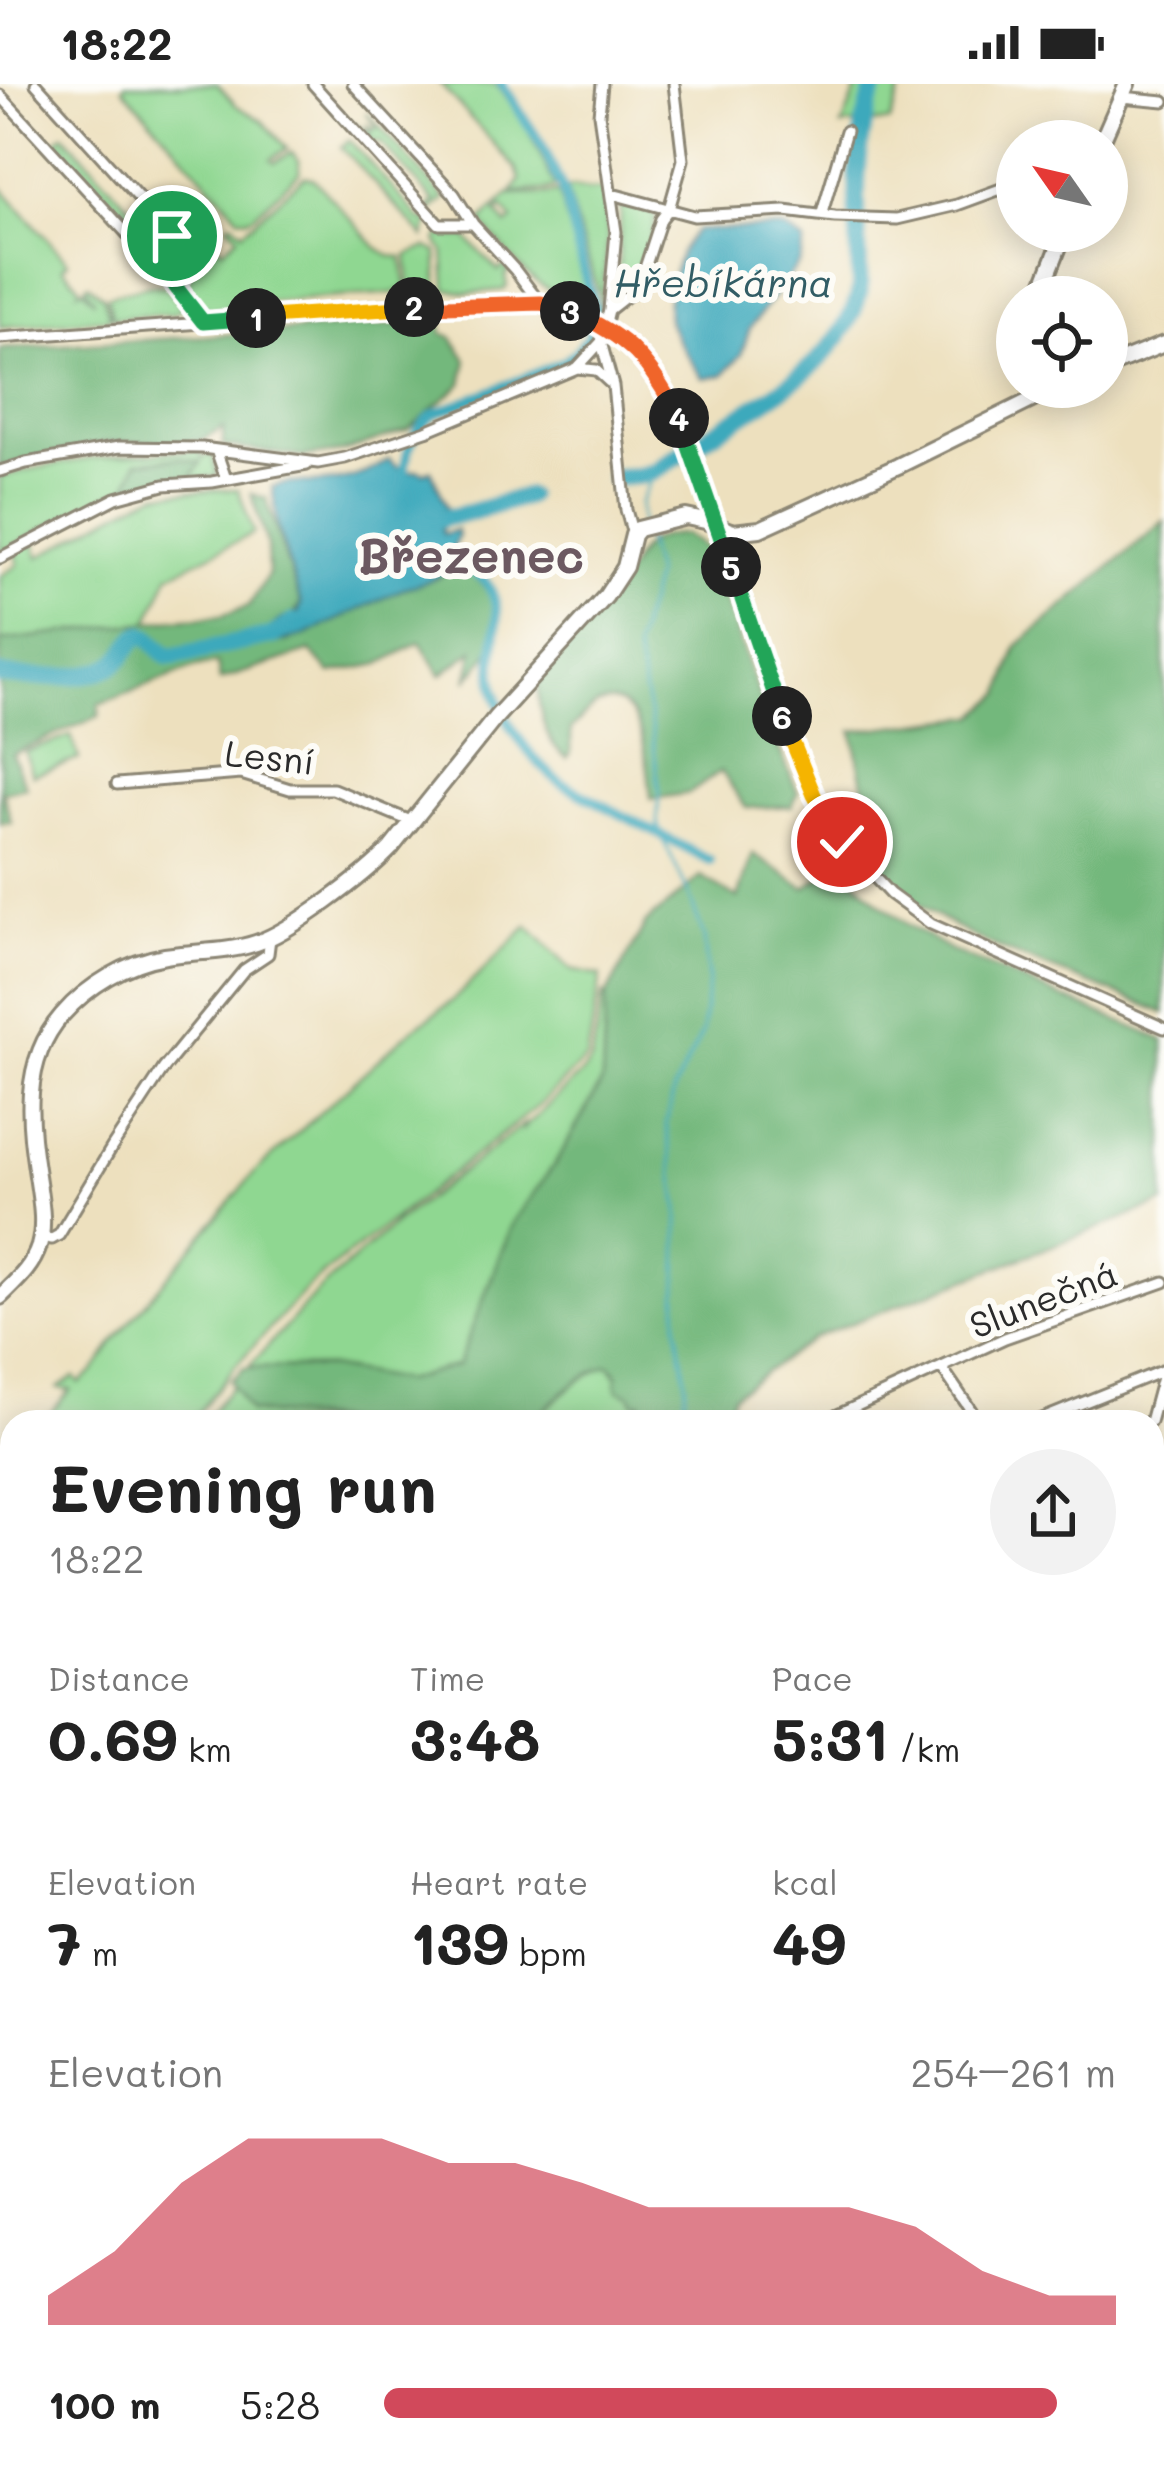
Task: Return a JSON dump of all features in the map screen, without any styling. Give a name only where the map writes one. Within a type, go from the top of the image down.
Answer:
[{"type":"street","points":[[36,84],[184,248],[187,264],[175,286]]},
{"type":"street","points":[[313,84],[439,224],[473,224]]},
{"type":"street","points":[[353,84],[454,194],[473,224],[541,303]]},
{"type":"street","points":[[0,558],[116,498],[164,485],[345,458],[426,431],[577,368],[601,342],[609,310],[616,232],[599,114],[602,84]]},
{"type":"street","points":[[609,310],[642,277],[683,160],[674,84]]},
{"type":"street","points":[[1111,120],[1124,91],[1164,101]]},
{"type":"street","points":[[0,95],[203,322]]},
{"type":"street","points":[[822,213],[845,131]]},
{"type":"street","points":[[612,194],[694,216],[785,211],[867,218],[911,217],[996,190]]},
{"type":"street","points":[[0,338],[405,308],[541,303],[605,327],[630,345],[664,389],[680,421],[805,775],[824,816],[863,867],[931,924],[1164,1028]]},
{"type":"street","points":[[0,1297],[28,1267],[41,1237],[30,1095],[38,1056],[56,1023],[82,996],[128,967],[167,955],[232,949],[270,938],[372,866],[496,717],[606,596],[625,567],[639,531],[623,483],[613,386],[601,342]]},
{"type":"street","points":[[1128,359],[1164,344]]},
{"type":"street","points":[[577,368],[596,370],[613,386]]},
{"type":"street","points":[[639,531],[686,518],[733,532],[760,529],[1016,408]]},
{"type":"street","points":[[0,471],[119,447],[216,450],[318,463]]},
{"type":"street","points":[[216,450],[226,478]]},
{"type":"street","name":"Lesní","points":[[117,784],[241,774],[290,789],[333,789],[413,822]]},
{"type":"street","points":[[41,1237],[52,1239],[61,1232],[164,1068],[244,970],[268,954],[270,938]]},
{"type":"street","name":"Slunečná","points":[[849,1410],[1005,1338],[1164,1282]]},
{"type":"street","name":"Slunečná","points":[[942,1368],[971,1410]]},
{"type":"street","points":[[1065,1410],[1164,1370]]},
{"type":"street","points":[[1153,1410],[1164,1370]]},
{"type":"green space","points":[[125,84],[217,84],[237,106],[263,121],[287,148],[271,159],[275,162],[291,152],[299,161],[300,172],[254,215],[239,217],[123,88]]},
{"type":"green space","points":[[440,84],[496,84],[525,124],[556,187],[512,192],[520,180],[516,168]]},
{"type":"green space","points":[[859,84],[903,84],[890,122],[842,126]]},
{"type":"green space","points":[[366,112],[445,199],[432,211],[429,208],[435,202],[380,142],[370,142],[354,123],[370,135],[366,124],[374,130],[377,127]]},
{"type":"green space","points":[[64,134],[162,243],[151,255],[148,252],[154,246],[62,145],[55,150],[51,145]]},
{"type":"green space","points":[[349,140],[422,221],[426,218],[424,237],[341,147]]},
{"type":"green space","points":[[305,176],[313,178],[376,247],[389,256],[402,257],[406,287],[394,293],[238,304],[213,311],[203,307],[187,285],[196,257],[215,241],[223,249],[238,236],[228,225],[232,222],[243,231]]},
{"type":"green space","points":[[0,186],[68,262],[63,267],[79,290],[95,301],[85,287],[88,284],[103,296],[110,318],[0,327]]},
{"type":"green space","points":[[566,189],[604,189],[608,238],[601,310]]},
{"type":"green space","points":[[558,192],[590,304],[532,278],[481,222],[494,208],[507,225],[513,220],[497,206],[508,195]]},
{"type":"green space","points":[[621,204],[652,211],[656,218],[640,272],[618,296]]},
{"type":"green space","points":[[464,229],[471,231],[466,237],[498,271],[504,266],[509,271],[503,290],[467,293],[446,289],[444,252],[437,241],[444,230],[446,237],[464,237]]},
{"type":"green space","points":[[427,247],[437,252],[438,284],[410,287],[407,256]]},
{"type":"green space","points":[[149,285],[165,286],[183,308],[173,314],[113,318],[107,296]]},
{"type":"green space","points":[[442,321],[442,333],[452,337],[467,360],[462,384],[408,430],[343,452],[303,457],[223,446],[223,428],[202,441],[104,443],[0,467],[0,349]]},
{"type":"green space","points":[[200,451],[203,458],[212,453],[217,476],[190,479],[200,463],[180,458],[137,462],[128,487],[0,553],[0,477],[99,458]]},
{"type":"green space","points":[[180,458],[201,462],[190,479],[128,487],[137,462]]},
{"type":"green space","points":[[238,489],[254,533],[169,575],[147,625],[0,664],[0,576],[18,565],[16,551],[34,542],[39,557],[158,493]]},
{"type":"green space","points":[[251,494],[266,498],[301,604],[292,617],[288,641],[439,577],[456,564],[483,585],[494,604],[497,626],[487,655],[467,681],[474,650],[441,675],[420,642],[380,664],[330,673],[311,651],[220,680],[217,663],[195,667],[99,704],[99,716],[12,754],[26,787],[3,792],[11,822],[0,823],[0,641],[222,616],[249,606],[268,575],[267,543]]},
{"type":"green space","points":[[1164,521],[1164,1013],[998,948],[936,916],[890,880],[841,820],[855,827],[876,851],[853,731],[976,716],[1002,694],[1017,646]]},
{"type":"green space","points":[[685,534],[707,549],[798,793],[792,806],[746,808],[721,771],[690,793],[651,799],[635,719],[614,702],[595,706],[571,729],[567,758],[547,732],[538,675],[644,546],[657,538]]},
{"type":"green space","points":[[71,736],[79,759],[32,775],[25,752]]},
{"type":"green space","points":[[826,842],[878,902],[951,951],[1164,1040],[1164,1203],[815,1337],[733,1395],[729,1410],[638,1410],[641,1402],[634,1403],[630,1395],[618,1390],[618,1374],[609,1365],[576,1383],[544,1410],[249,1410],[230,1381],[244,1368],[329,1367],[404,1381],[458,1365],[513,1222],[557,1161],[602,1082],[606,996],[646,923],[701,877],[738,898],[753,854],[805,888],[831,870],[813,845]]},
{"type":"green space","points":[[528,926],[571,970],[601,976],[587,1058],[538,1106],[311,1284],[200,1410],[53,1410],[71,1390],[58,1388],[74,1377],[80,1383],[93,1372],[256,1171],[409,1032],[451,1002]]},
{"type":"green space","points":[[603,994],[602,1082],[557,1161],[513,1222],[458,1365],[404,1381],[329,1367],[248,1368],[319,1290],[395,1223],[524,1124],[523,1129],[583,1072],[592,1059]]},
{"type":"green space","points":[[609,1365],[630,1395],[642,1401],[639,1410],[544,1410],[577,1383]]},
{"type":"green space","points":[[233,1385],[249,1410],[213,1410]]},
{"type":"water","name":"Hřebíkárna","points":[[777,228],[805,242],[800,262],[750,328],[741,355],[723,375],[703,378],[668,319],[671,283],[684,246],[698,230]]},
{"type":"water","points":[[389,459],[406,470],[431,470],[448,509],[414,520],[415,528],[453,522],[441,528],[443,534],[456,530],[452,551],[457,561],[435,578],[303,636],[278,642],[272,627],[298,613],[301,604],[278,527],[272,487],[343,479]]},
{"type":"waterway","points":[[405,484],[410,446],[432,415],[562,363],[588,337],[595,313],[562,188],[543,147],[502,84]]},
{"type":"waterway","points":[[614,477],[655,471],[783,389],[839,336],[860,290],[859,161],[876,84]]},
{"type":"waterway","points":[[641,525],[640,503],[655,471]]},
{"type":"waterway","points":[[398,536],[409,526],[527,496]]},
{"type":"waterway","points":[[644,534],[655,575],[635,648],[660,794],[657,821],[704,937],[708,981],[702,1033],[675,1087],[666,1123],[679,1211],[677,1325],[686,1382],[683,1410]]},
{"type":"waterway","points":[[447,556],[478,574],[492,593],[497,616],[495,690],[528,750],[563,784],[710,861]]},
{"type":"waterway","points":[[0,675],[93,673],[116,663],[141,634],[167,656],[175,656],[273,636],[294,622]]},
{"type":"district","name":"Březenec","points":[[471,554]]},
{"type":"route","points":[[172,236],[187,254],[175,286],[203,322],[541,303],[619,335],[650,368],[680,421],[790,739],[824,816],[842,842]]}]
